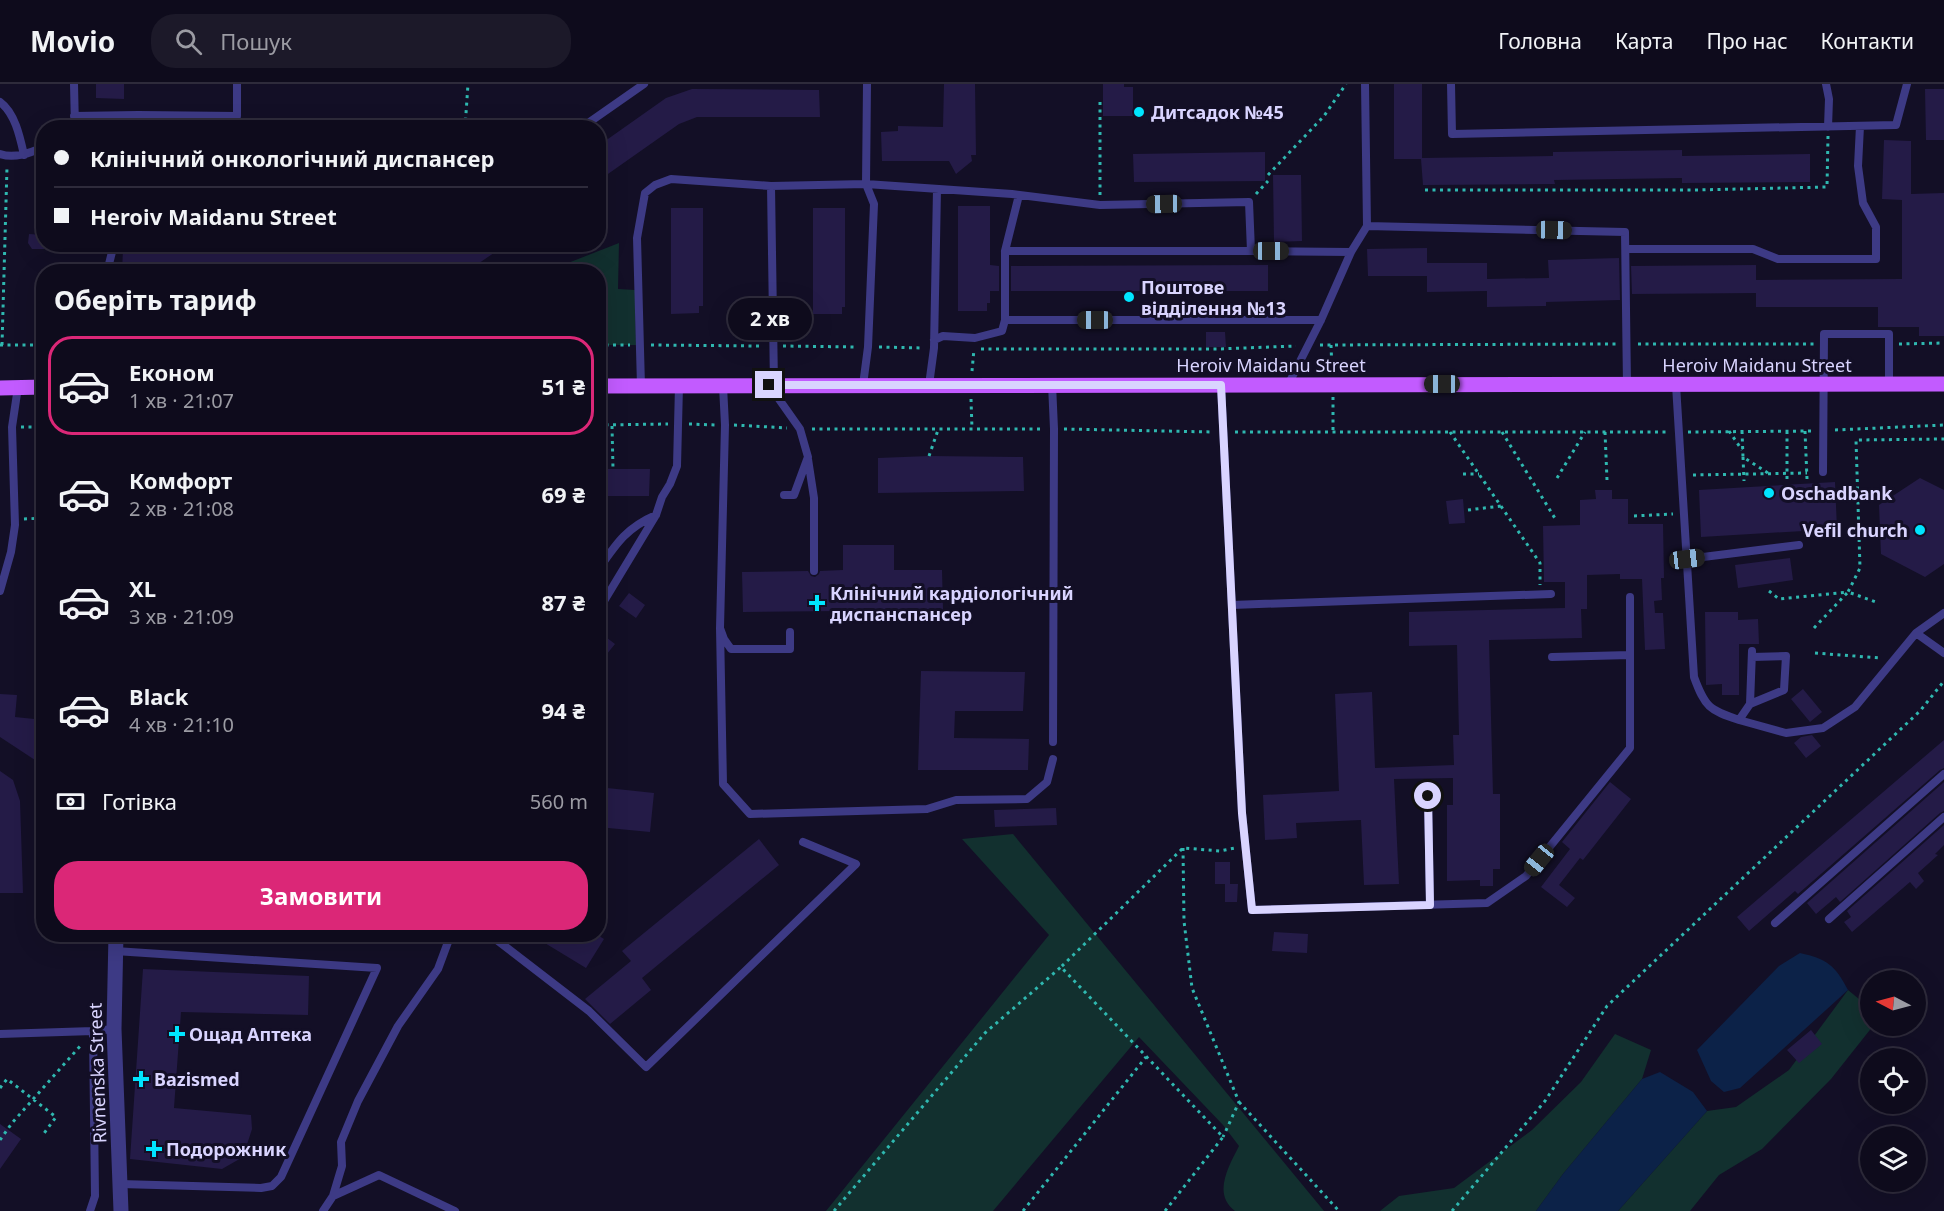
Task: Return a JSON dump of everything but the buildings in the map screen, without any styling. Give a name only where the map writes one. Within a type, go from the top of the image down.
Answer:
[{"type":"main road","name":"Heroiv Maidanu Street","points":[[606,386],[1944,384]]},
{"type":"main road","points":[[0,387],[36,387]]},
{"type":"street","name":"Rivnenska Street","points":[[116,942],[114,1029],[121,1211]]},
{"type":"lane","points":[[74,84],[74,120]]},
{"type":"lane","points":[[74,116],[138,114],[237,116],[237,84]]},
{"type":"lane","points":[[592,120],[644,84]]},
{"type":"lane","points":[[863,385],[868,347],[874,204],[866,184],[867,84]]},
{"type":"lane","points":[[1287,385],[1367,226],[1365,84]]},
{"type":"lane","points":[[1451,84],[1452,134],[1896,125],[1907,84]]},
{"type":"lane","points":[[1826,84],[1829,99],[1828,127]]},
{"type":"lane","points":[[0,102],[13,118],[24,154]]},
{"type":"lane","points":[[1626,249],[1753,249],[1778,260],[1876,259],[1875,227],[1863,203],[1858,166],[1860,126]]},
{"type":"lane","points":[[3,155],[24,154],[36,150]]},
{"type":"lane","points":[[641,386],[637,238],[645,193],[655,185],[672,179],[771,186],[866,184],[1019,195],[1100,206],[1249,202],[1251,251]]},
{"type":"lane","points":[[771,186],[773,346],[771,385],[800,429],[808,457],[814,498],[814,571]]},
{"type":"lane","points":[[929,385],[934,344],[937,189]]},
{"type":"lane","points":[[934,344],[943,336],[975,338],[1002,332],[1005,320],[1005,251],[1019,195]]},
{"type":"lane","points":[[1367,226],[1625,232],[1627,385]]},
{"type":"lane","points":[[1005,251],[1352,252]]},
{"type":"lane","points":[[1005,320],[1321,320]]},
{"type":"lane","points":[[1823,472],[1824,334],[1889,334],[1890,384]]},
{"type":"lane","points":[[1052,384],[1054,429],[1053,742]]},
{"type":"lane","points":[[1221,385],[1242,813],[1252,910],[1486,903],[1526,876],[1630,748],[1629,597]]},
{"type":"lane","points":[[1676,385],[1694,677],[1702,700],[1717,712],[1786,733],[1822,728],[1855,707],[1916,633],[1944,613]]},
{"type":"lane","points":[[606,598],[656,515],[677,466],[679,386]]},
{"type":"lane","points":[[723,386],[725,425],[720,628],[723,784],[750,814],[927,809],[956,801],[1027,799],[1047,782],[1053,759]]},
{"type":"lane","points":[[0,591],[11,552],[15,519],[12,427],[18,387]]},
{"type":"lane","points":[[784,495],[794,495],[808,457]]},
{"type":"lane","points":[[606,559],[624,534],[639,522],[656,515]]},
{"type":"lane","points":[[1687,559],[1799,545]]},
{"type":"lane","points":[[1232,605],[1551,594]]},
{"type":"lane","points":[[720,628],[730,649],[790,649],[790,632]]},
{"type":"lane","points":[[1916,633],[1944,653]]},
{"type":"lane","points":[[1739,720],[1750,704],[1752,654],[1786,656],[1784,690],[1750,704]]},
{"type":"lane","points":[[1552,657],[1630,655]]},
{"type":"lane","points":[[1775,923],[1944,774]]},
{"type":"lane","points":[[1428,796],[1430,905]]},
{"type":"lane","points":[[1829,919],[1944,817]]},
{"type":"lane","points":[[499,942],[590,1011],[646,1066],[856,864],[803,842]]},
{"type":"lane","points":[[323,1211],[333,1197],[342,1166],[341,1142],[357,1101],[398,1026],[438,969],[448,942]]},
{"type":"lane","points":[[115,951],[377,968],[281,1178],[272,1186],[261,1188],[120,1184]]},
{"type":"lane","points":[[0,1034],[114,1029]]},
{"type":"lane","points":[[90,1211],[95,1197],[93,1031]]},
{"type":"lane","points":[[333,1197],[379,1175],[455,1211]]},
{"type":"path","points":[[466,120],[468,84]]},
{"type":"path","points":[[1268,175],[1324,116],[1346,84]]},
{"type":"path","points":[[1100,102],[1100,206]]},
{"type":"path","points":[[1425,190],[1696,190],[1827,187],[1828,127]]},
{"type":"path","points":[[3,155],[1,345],[36,345]]},
{"type":"path","points":[[1249,202],[1268,181]]},
{"type":"path","points":[[1889,344],[1944,343]]},
{"type":"path","points":[[606,345],[868,347],[934,344]]},
{"type":"path","points":[[964,349],[1218,349],[1308,345],[1824,344]]},
{"type":"path","points":[[606,425],[678,424],[800,429],[1054,429],[1223,432],[1679,432],[1823,431],[1944,425]]},
{"type":"path","points":[[612,425],[613,469]]},
{"type":"path","points":[[929,456],[938,430]]},
{"type":"path","points":[[1730,431],[1743,451]]},
{"type":"path","points":[[1742,431],[1744,481]]},
{"type":"path","points":[[1787,431],[1787,480]]},
{"type":"path","points":[[1805,431],[1807,479]]},
{"type":"path","points":[[1450,432],[1540,563],[1540,594]]},
{"type":"path","points":[[1502,432],[1556,520]]},
{"type":"path","points":[[1557,478],[1585,432]]},
{"type":"path","points":[[1605,432],[1607,480]]},
{"type":"path","points":[[1814,628],[1848,592],[1860,568],[1856,440],[1944,439]]},
{"type":"path","points":[[1743,457],[1769,474]]},
{"type":"path","points":[[1682,475],[1807,473]]},
{"type":"path","points":[[1463,474],[1479,474]]},
{"type":"path","points":[[1468,510],[1501,506]]},
{"type":"path","points":[[1634,516],[1684,514]]},
{"type":"path","points":[[15,519],[36,518]]},
{"type":"path","points":[[1769,591],[1779,599],[1848,592],[1876,602]]},
{"type":"path","points":[[1815,652],[1894,658]]},
{"type":"path","points":[[1452,1211],[1545,1101],[1607,1006],[1920,711],[1944,681]]},
{"type":"path","points":[[1183,848],[1220,852],[1245,845]]},
{"type":"path","points":[[834,1211],[985,1033],[1061,967],[1183,848]]},
{"type":"path","points":[[1183,848],[1184,921],[1192,988],[1239,1102],[1339,1211]]},
{"type":"path","points":[[1061,967],[1223,1137]]},
{"type":"path","points":[[0,1140],[93,1031]]},
{"type":"path","points":[[1023,1211],[1146,1057]]},
{"type":"path","points":[[0,1088],[7,1079],[56,1117],[42,1136]]},
{"type":"path","points":[[1165,1211],[1223,1137],[1239,1102]]},
{"type":"green space","points":[[619,243],[618,289],[635,290],[636,345],[606,345],[606,264],[565,264],[596,252],[606,252],[606,248]]},
{"type":"green space","points":[[1013,834],[1324,1211],[1235,1211],[1228,1204],[1224,1188],[1227,1171],[1239,1146],[1223,1125],[1139,1037],[993,1211],[826,1211],[1049,935],[962,839]]},
{"type":"green space","points":[[1848,990],[1860,1000],[1860,1036],[1865,1036],[1831,1079],[1762,1149],[1719,1175],[1690,1211],[1618,1211],[1707,1111],[1736,1107],[1789,1070]]},
{"type":"green space","points":[[1615,1034],[1651,1050],[1642,1079],[1563,1174],[1536,1211],[1380,1211],[1399,1196],[1454,1188],[1532,1130],[1581,1082]]},
{"type":"water","points":[[1800,953],[1829,964],[1848,990],[1740,1088],[1724,1092],[1711,1081],[1697,1050],[1779,966]]},
{"type":"water","points":[[1660,1072],[1693,1092],[1707,1111],[1618,1211],[1536,1211],[1563,1174],[1642,1079]]},
{"type":"place","name":"Дитсадок №45","points":[[1139,112]]},
{"type":"place","name":"Поштове відділення №13","points":[[1129,297]]},
{"type":"place","name":"Oschadbank","points":[[1769,493]]},
{"type":"place","name":"Vefil church","points":[[1920,530]]},
{"type":"place","name":"Клінічний кардіологічний диспанспансер","points":[[817,603]]},
{"type":"place","name":"Ощад Аптека","points":[[177,1034]]},
{"type":"place","name":"Bazismed","points":[[141,1079]]},
{"type":"place","name":"Подорожник","points":[[154,1149]]},
{"type":"route","points":[[769,385],[1221,385],[1242,813],[1252,910],[1430,905],[1428,796]]}]
